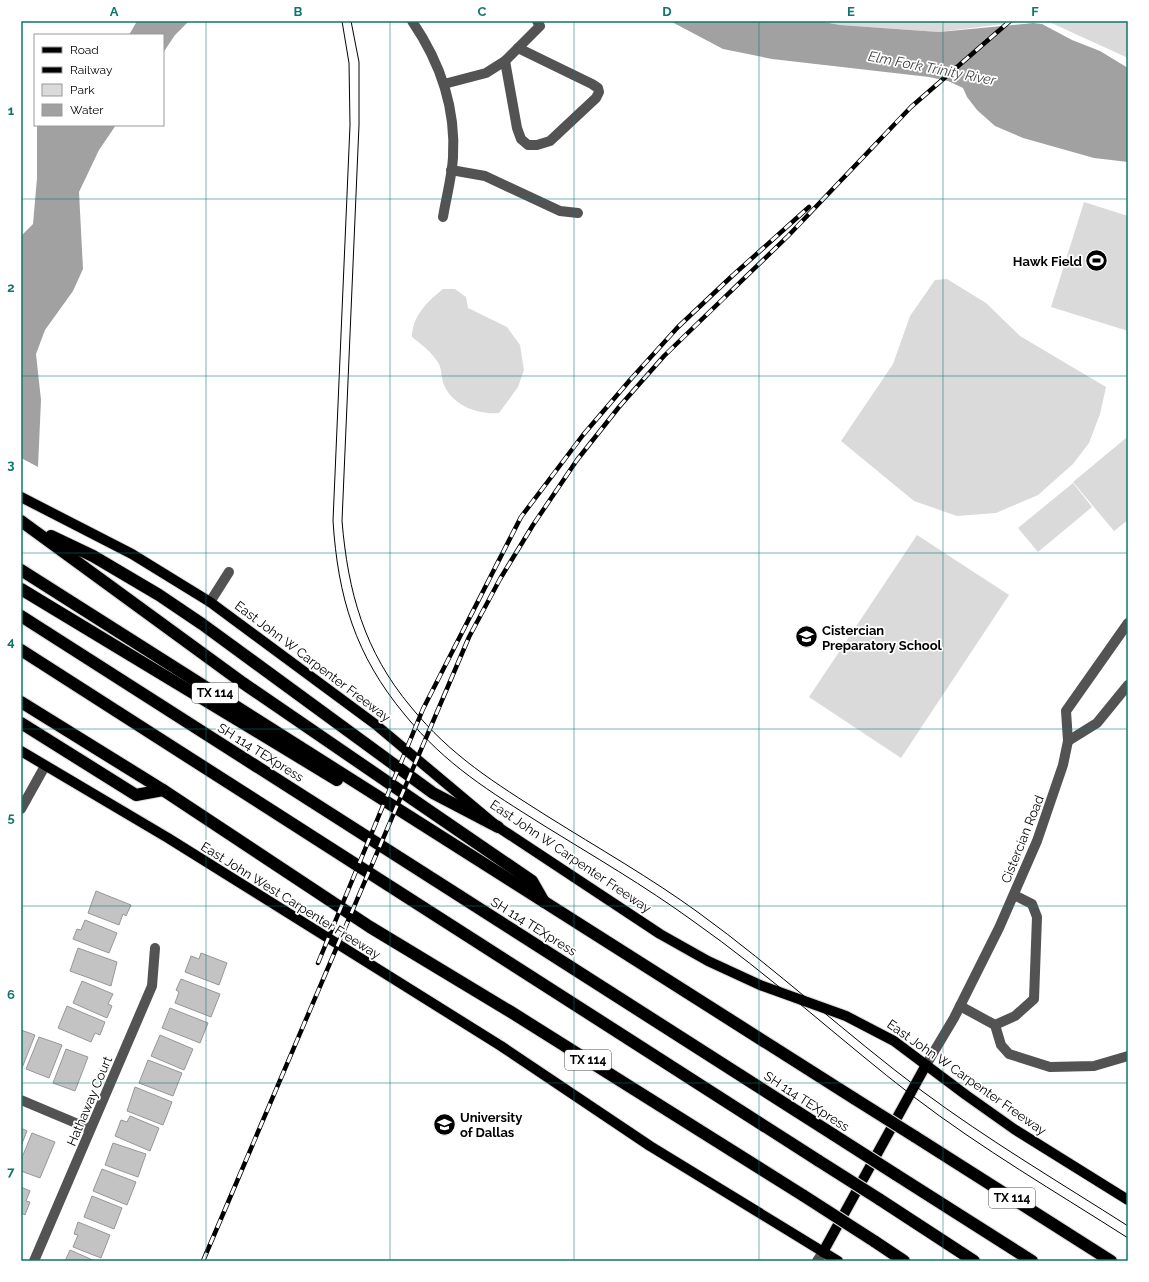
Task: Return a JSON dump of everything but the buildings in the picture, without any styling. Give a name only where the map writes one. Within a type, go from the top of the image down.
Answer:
[{"type":"highway","points":[[21,521],[92,556],[138,581],[202,624],[433,794],[498,826]]},
{"type":"highway","points":[[21,521],[242,683],[532,881],[544,902]]},
{"type":"highway","name":"TX 114","points":[[21,570],[1111,1261]]},
{"type":"highway","points":[[21,589],[377,804],[409,816]]},
{"type":"highway","name":"SH 114 TEXpress","points":[[21,616],[1032,1261]]},
{"type":"highway","points":[[21,650],[974,1261]]},
{"type":"highway","name":"TX 114","points":[[21,702],[163,790],[370,927],[511,1012],[804,1196],[904,1261]]},
{"type":"highway","points":[[21,722],[136,795],[163,790]]},
{"type":"main road","name":"East John W Carpenter Freeway","points":[[21,497],[132,554],[210,602],[375,724],[440,780],[498,826],[660,934],[701,957],[760,985],[846,1016],[894,1041],[1014,1129],[1128,1200]]},
{"type":"main road","points":[[21,751],[45,766]]},
{"type":"main road","name":"East John West Carpenter Freeway","points":[[45,766],[168,838],[501,1046],[657,1150],[823,1252]]},
{"type":"main road","points":[[838,1261],[823,1252],[926,1065]]},
{"type":"street","points":[[412,21],[428,46],[441,73],[452,117],[454,157],[443,217]]},
{"type":"street","points":[[444,84],[486,73],[505,61],[540,26],[537,21]]},
{"type":"street","points":[[505,61],[517,128],[521,139],[528,145],[537,145],[550,141],[596,98],[599,92],[598,88],[592,84],[518,48]]},
{"type":"street","points":[[451,170],[485,176],[560,211],[578,214]]},
{"type":"street","points":[[210,602],[229,572]]},
{"type":"street","name":"Cistercian Road","points":[[926,1065],[960,1006],[1014,895],[1037,842],[1063,765],[1068,741],[1066,711],[1128,623]]},
{"type":"street","points":[[1068,741],[1097,723],[1128,685]]},
{"type":"street","points":[[21,809],[45,766]]},
{"type":"street","points":[[995,1026],[1015,1016],[1034,999],[1037,917],[1032,904],[1014,895]]},
{"type":"street","name":"Hathaway Court","points":[[34,1261],[152,986],[155,948]]},
{"type":"street","points":[[960,1006],[995,1026],[1001,1045],[1009,1054],[1050,1067],[1094,1066],[1128,1056]]},
{"type":"street","points":[[21,1100],[90,1129]]},
{"type":"street","points":[[817,1261],[823,1252]]},
{"type":"green space","points":[[818,21],[1028,21],[939,32],[840,25]]},
{"type":"green space","points":[[1047,21],[1128,21],[1128,58]]},
{"type":"green space","name":"Hawk Field","points":[[1084,202],[1128,216],[1128,331],[1051,307]]},
{"type":"green space","points":[[947,279],[986,303],[1020,336],[1106,387],[1100,414],[1089,443],[1073,464],[1038,495],[996,513],[957,516],[914,501],[841,441],[893,364],[910,316],[935,280]]},
{"type":"green space","points":[[443,289],[455,289],[466,297],[468,308],[507,327],[520,345],[524,370],[518,387],[499,413],[475,411],[460,404],[454,399],[444,385],[440,366],[434,356],[412,337],[415,322],[418,316],[427,304]]},
{"type":"green space","points":[[1126,438],[1128,441],[1128,520],[1114,531],[1073,482]]},
{"type":"green space","points":[[1073,483],[1092,507],[1038,552],[1018,528]]},
{"type":"green space","points":[[917,535],[1009,595],[901,758],[809,697]]},
{"type":"water","points":[[137,21],[189,21],[175,35],[164,52],[164,34],[130,34]]},
{"type":"water","name":"Elm Fork Trinity River","points":[[670,21],[818,21],[840,25],[939,32],[1033,23],[1042,24],[1072,40],[1100,51],[1128,68],[1128,162],[1094,158],[1023,138],[995,126],[977,110],[967,97],[963,88],[948,81],[929,77],[772,59],[723,49]]},
{"type":"water","points":[[37,126],[115,126],[99,150],[79,192],[83,269],[73,291],[45,330],[36,354],[41,400],[38,467],[21,458],[21,236],[33,224],[37,178]]},
{"type":"tram line","points":[[342,21],[349,63],[350,125],[333,521],[335,549],[345,600],[352,624],[373,670],[388,693],[420,733],[452,763],[469,776],[543,825],[638,883],[675,908],[750,963],[886,1075],[940,1116],[1020,1170],[1128,1238]]},
{"type":"tram line","points":[[351,21],[359,62],[359,125],[342,521],[349,572],[361,620],[381,664],[395,686],[426,724],[474,768],[528,804],[681,900],[756,956],[922,1091],[998,1144],[1128,1226]]},
{"type":"railway","points":[[203,1261],[469,637],[500,579],[533,525],[577,460],[619,407],[664,356],[788,236],[911,107],[1010,21]]},
{"type":"railway","points":[[318,963],[423,709],[521,517],[583,435],[678,327],[809,207]]},
{"type":"place","name":"Hawk Field","points":[[1097,261]]},
{"type":"place","name":"Cistercian Preparatory School","points":[[807,637]]},
{"type":"place","name":"University of Dallas","points":[[444,1124]]}]
